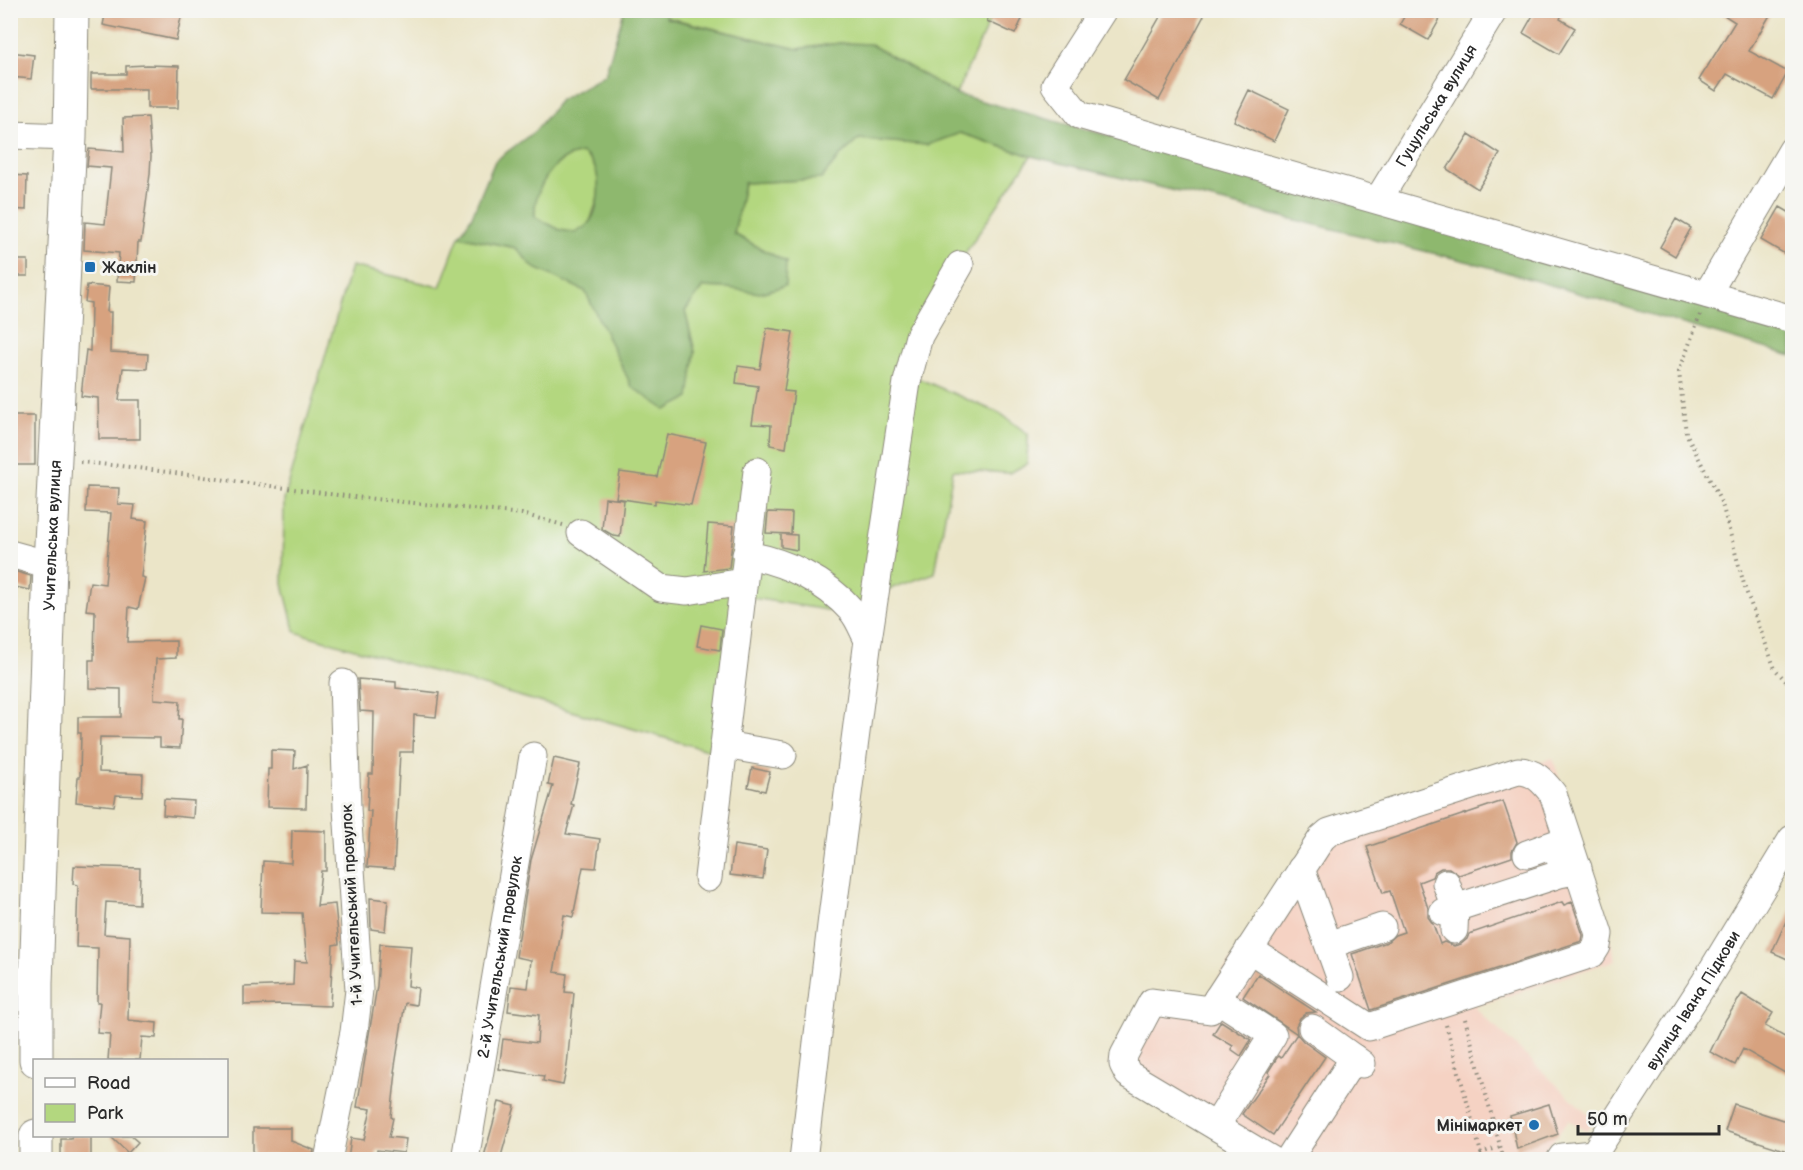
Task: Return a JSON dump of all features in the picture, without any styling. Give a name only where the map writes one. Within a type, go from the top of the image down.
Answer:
[{"type":"main road","name":"Учительська вулиця","points":[[36,1059],[23,982],[50,565],[70,137],[72,10]]},
{"type":"main road","points":[[36,1137],[36,1160]]},
{"type":"street","points":[[1103,10],[1056,85],[1079,115],[1792,319]]},
{"type":"street","name":"Гуцульська вулиця","points":[[1378,200],[1494,10]]},
{"type":"street","points":[[10,135],[70,137]]},
{"type":"street","points":[[1707,294],[1792,150]]},
{"type":"street","points":[[803,1160],[868,640],[912,359],[919,336],[960,265]]},
{"type":"street","points":[[708,878],[757,471]]},
{"type":"street","points":[[581,533],[661,588],[674,591],[695,591],[743,582]]},
{"type":"street","points":[[10,554],[50,565]]},
{"type":"street","points":[[746,555],[765,558],[810,578],[853,612],[868,640]]},
{"type":"street","name":"1-й Учительський провулок","points":[[328,1160],[354,1032],[359,990],[347,808],[343,683]]},
{"type":"street","points":[[724,745],[783,755]]},
{"type":"street","name":"2-й Учительський провулок","points":[[465,1160],[533,756]]},
{"type":"street","points":[[1249,949],[1369,1027],[1592,954],[1597,946],[1599,934],[1572,870],[1553,794],[1536,775],[1528,771],[1518,771],[1329,832],[1322,838],[1301,869],[1249,949],[1210,1010],[1152,1002],[1124,1055],[1123,1064],[1128,1074],[1216,1126],[1263,1150]]},
{"type":"street","name":"вулиця Івана Підкови","points":[[1591,1157],[1705,982],[1792,839]]},
{"type":"street","points":[[1527,854],[1555,844],[1572,870]]},
{"type":"street","points":[[1301,869],[1340,976]]},
{"type":"street","points":[[1446,883],[1451,917],[1505,879],[1572,870]]},
{"type":"street","points":[[1329,945],[1382,927]]},
{"type":"street","points":[[1216,1126],[1273,1035],[1217,999]]},
{"type":"street","points":[[1288,1160],[1303,1124],[1358,1061],[1312,1028]]},
{"type":"street","points":[[1557,1159],[1591,1157]]},
{"type":"path","points":[[1707,294],[1679,372],[1686,433],[1722,504],[1745,588],[1775,669],[1792,688]]},
{"type":"path","points":[[55,460],[130,466],[345,496],[522,514],[556,522],[581,533]]},
{"type":"path","points":[[1450,1001],[1504,1160]]},
{"type":"path","points":[[1450,1001],[1481,1153],[1500,1147]]},
{"type":"shaded area","points":[[1553,758],[1616,960],[1474,1007],[1594,1120],[1587,1131],[1569,1120],[1543,1153],[1510,1159],[1262,1159],[1108,1064],[1147,993],[1206,997],[1319,831]]},
{"type":"green space","points":[[667,10],[994,11],[956,94],[870,44],[840,43],[798,49],[666,17]]},
{"type":"green space","points":[[624,11],[667,11],[666,18],[798,49],[840,43],[870,44],[956,94],[1452,230],[1792,329],[1792,356],[1482,265],[1031,156],[960,133],[927,145],[859,139],[839,157],[821,179],[744,183],[734,234],[786,262],[785,286],[760,293],[703,287],[685,311],[695,352],[689,398],[666,410],[632,387],[585,291],[533,267],[516,248],[459,236],[471,218],[495,161],[535,131],[560,100],[605,75]],"holes":[[[582,153],[595,168],[598,194],[595,212],[591,219],[587,225],[575,233],[560,230],[535,217],[535,209],[539,191],[548,175],[560,162]]]},
{"type":"green space","points":[[960,133],[1031,156],[968,249],[919,329],[915,377],[1001,414],[1028,434],[1027,464],[1009,473],[953,470],[935,573],[878,593],[876,618],[740,596],[714,752],[295,632],[283,584],[284,500],[351,266],[440,287],[459,236],[516,248],[533,267],[585,291],[599,319],[695,352],[685,311],[703,287],[728,288],[786,262],[734,234],[744,183],[821,179],[839,157],[859,139],[927,145]]},
{"type":"green space","points":[[582,153],[589,158],[597,172],[599,188],[590,221],[575,233],[560,230],[535,217],[535,209],[539,191],[548,175],[560,162]]},
{"type":"building","points":[[106,10],[171,10],[182,13],[176,40],[103,25]]},
{"type":"building","points":[[991,10],[1013,10],[1011,14],[1022,19],[1015,34],[987,21]]},
{"type":"building","points":[[1164,10],[1207,10],[1159,100],[1124,80]]},
{"type":"building","points":[[1408,10],[1445,10],[1428,40],[1400,24]]},
{"type":"building","points":[[1536,10],[1564,10],[1560,19],[1575,28],[1559,54],[1523,33]]},
{"type":"building","points":[[1716,10],[1773,10],[1749,51],[1788,72],[1773,99],[1727,74],[1716,91],[1699,80],[1735,22]]},
{"type":"building","points":[[10,52],[34,55],[31,79],[10,77]]},
{"type":"building","points":[[126,66],[179,66],[178,108],[147,108],[147,89],[91,89],[91,74],[126,74]]},
{"type":"building","points":[[1249,90],[1289,109],[1274,141],[1234,121]]},
{"type":"building","points":[[148,117],[150,174],[141,242],[138,242],[136,282],[117,281],[119,253],[84,250],[85,222],[105,224],[111,168],[87,166],[89,149],[124,152],[123,118]]},
{"type":"building","points":[[1469,134],[1500,154],[1478,189],[1447,169]]},
{"type":"building","points":[[10,175],[27,176],[26,210],[10,209]]},
{"type":"building","points":[[1780,207],[1792,214],[1792,258],[1761,240]]},
{"type":"building","points":[[1676,219],[1691,228],[1675,256],[1660,247]]},
{"type":"building","points":[[14,260],[28,260],[28,276],[14,276]]},
{"type":"building","points":[[87,285],[109,287],[107,312],[111,312],[110,352],[148,354],[147,369],[123,368],[119,400],[140,400],[140,439],[99,439],[98,398],[81,396],[86,350],[90,351],[91,303],[85,302]]},
{"type":"building","points":[[767,328],[793,332],[784,391],[794,392],[786,448],[770,445],[771,425],[752,424],[758,386],[736,383],[738,366],[760,369]]},
{"type":"building","points":[[10,416],[35,416],[35,465],[10,465]]},
{"type":"building","points":[[667,434],[706,442],[691,505],[655,500],[655,504],[616,498],[620,472],[657,477]]},
{"type":"building","points":[[87,487],[119,488],[118,504],[135,505],[133,519],[147,521],[141,577],[145,578],[138,609],[129,607],[127,642],[176,641],[176,658],[156,659],[154,699],[180,701],[179,719],[182,719],[180,748],[160,747],[160,738],[100,737],[99,772],[143,774],[142,796],[116,795],[114,806],[76,802],[78,777],[80,777],[81,733],[78,733],[78,717],[121,717],[121,689],[89,688],[89,660],[94,660],[95,611],[86,610],[90,582],[105,584],[111,513],[86,512]]},
{"type":"building","points":[[605,498],[624,500],[620,537],[602,529]]},
{"type":"building","points":[[768,512],[792,513],[791,534],[766,533]]},
{"type":"building","points":[[708,524],[734,526],[729,568],[704,571]]},
{"type":"building","points":[[781,534],[797,535],[797,550],[781,547]]},
{"type":"building","points":[[10,570],[31,576],[30,590],[10,586]]},
{"type":"building","points":[[701,625],[722,629],[720,650],[697,646]]},
{"type":"building","points":[[358,679],[396,682],[396,688],[439,693],[436,717],[414,715],[413,752],[400,752],[394,869],[367,867],[371,811],[367,811],[369,774],[373,774],[374,712],[360,711]]},
{"type":"building","points":[[271,750],[295,751],[294,769],[307,765],[306,808],[267,807]]},
{"type":"building","points":[[554,758],[580,764],[571,804],[574,805],[566,834],[600,839],[596,868],[583,867],[573,917],[564,915],[554,972],[567,974],[565,992],[574,993],[563,1085],[543,1081],[544,1076],[499,1069],[503,1039],[537,1043],[539,1015],[508,1011],[511,986],[528,988],[531,960],[516,957],[531,860],[553,786],[548,785]]},
{"type":"building","points":[[752,768],[770,772],[765,791],[748,787]]},
{"type":"building","points":[[164,799],[194,801],[193,818],[163,815]]},
{"type":"building","points":[[1503,801],[1517,842],[1512,851],[1512,857],[1459,875],[1449,868],[1441,868],[1434,872],[1432,877],[1419,882],[1428,908],[1428,917],[1440,944],[1444,942],[1454,946],[1461,944],[1469,934],[1562,902],[1564,905],[1572,902],[1583,935],[1582,941],[1371,1010],[1352,954],[1387,942],[1395,935],[1404,932],[1390,891],[1383,893],[1367,847]]},
{"type":"building","points":[[292,830],[326,831],[326,871],[321,871],[317,906],[335,904],[339,944],[333,945],[330,1006],[244,1005],[244,987],[293,985],[294,961],[307,962],[302,913],[261,912],[263,861],[291,863]]},
{"type":"building","points":[[734,845],[767,850],[763,879],[730,875]]},
{"type":"building","points":[[74,866],[140,868],[139,904],[106,902],[104,934],[130,936],[128,1020],[157,1023],[156,1038],[142,1037],[140,1059],[108,1059],[110,1034],[97,1033],[100,1002],[97,1002],[98,948],[76,947],[78,885],[73,884]]},
{"type":"building","points":[[370,898],[388,900],[385,931],[371,929]]},
{"type":"building","points":[[1792,908],[1792,961],[1772,952]]},
{"type":"building","points":[[380,944],[411,946],[408,986],[418,988],[416,1005],[405,1003],[394,1072],[396,1072],[391,1117],[393,1118],[389,1137],[406,1139],[404,1153],[377,1150],[376,1160],[348,1160],[351,1138],[364,1140],[371,1109],[357,1107],[377,986]]},
{"type":"building","points":[[1258,974],[1316,1012],[1306,1013],[1300,1018],[1296,1026],[1297,1034],[1243,997]]},
{"type":"building","points":[[1742,994],[1773,1013],[1765,1026],[1792,1041],[1792,1077],[1743,1049],[1735,1065],[1710,1052],[1726,1019]]},
{"type":"building","points":[[1221,1021],[1251,1040],[1241,1056],[1231,1049],[1233,1046],[1213,1034]]},
{"type":"building","points":[[1297,1034],[1325,1057],[1273,1135],[1242,1114],[1270,1074],[1268,1072],[1278,1056],[1281,1058]]},
{"type":"building","points":[[499,1102],[515,1106],[500,1160],[483,1160]]},
{"type":"building","name":"Мінімаркет","points":[[1549,1104],[1558,1134],[1517,1149],[1510,1116]]},
{"type":"building","points":[[1734,1104],[1792,1123],[1790,1152],[1725,1131]]},
{"type":"building","points":[[253,1128],[291,1128],[291,1141],[314,1150],[313,1155],[253,1156]]},
{"type":"building","points":[[72,1137],[91,1137],[91,1160],[61,1160],[61,1139],[71,1139]]},
{"type":"building","points":[[111,1137],[132,1137],[138,1142],[128,1153]]},
{"type":"place","name":"Жаклін","points":[[90,267]]},
{"type":"place","name":"Мінімаркет","points":[[1534,1125]]}]
